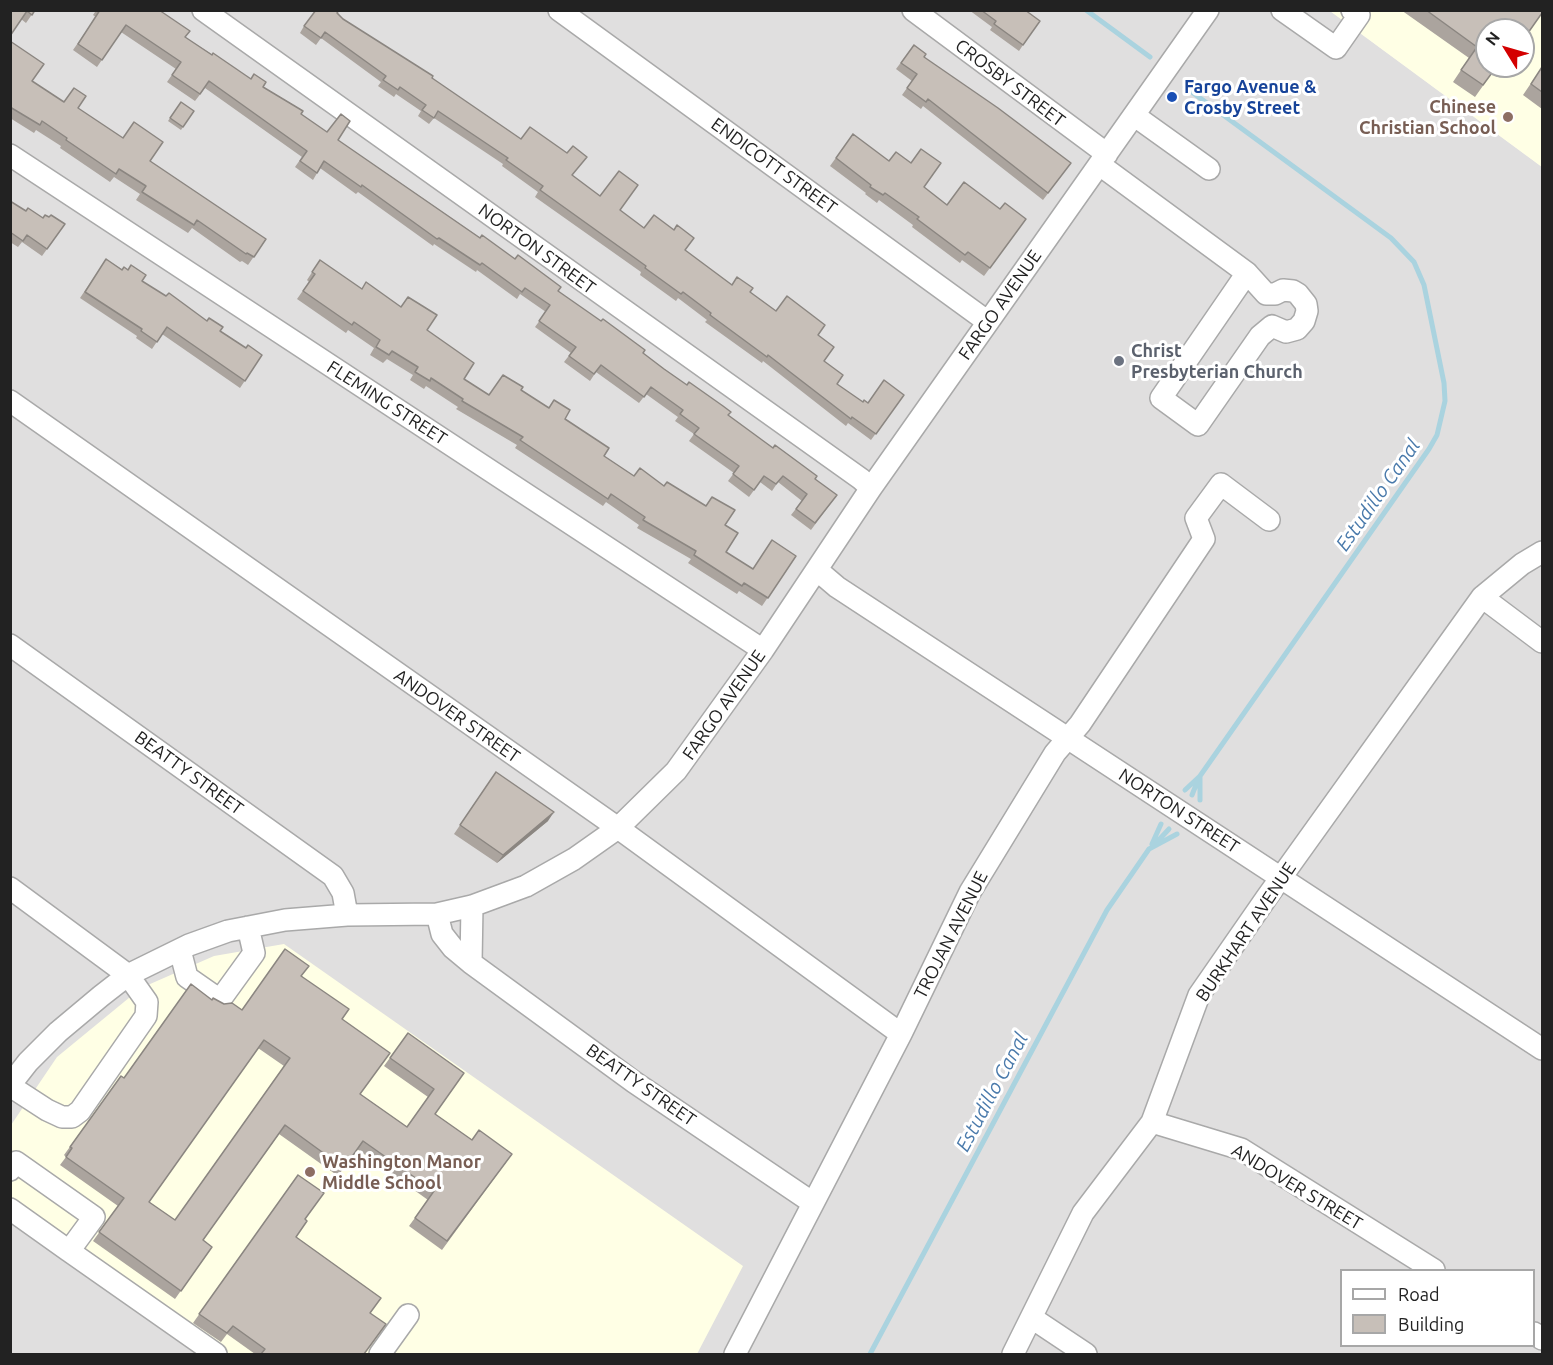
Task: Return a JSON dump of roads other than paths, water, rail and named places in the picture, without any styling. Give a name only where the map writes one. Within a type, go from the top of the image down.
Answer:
[{"type":"street","name":"NORTON STREET","points":[[203,10],[871,488]]},
{"type":"street","name":"ENDICOTT STREET","points":[[559,10],[988,322]]},
{"type":"street","name":"CROSBY STREET","points":[[913,10],[1247,273],[1266,294]]},
{"type":"street","name":"FARGO AVENUE","points":[[10,1086],[28,1062],[58,1032],[128,975],[180,950],[228,931],[285,920],[347,915],[437,914],[472,906],[526,886],[574,859],[618,828],[676,771],[763,650],[871,488],[1208,10]]},
{"type":"street","points":[[1286,12],[1336,48],[1359,15],[1352,10]]},
{"type":"street","points":[[1135,116],[1209,169]]},
{"type":"street","name":"FLEMING STREET","points":[[10,155],[763,650]]},
{"type":"street","points":[[1247,273],[1161,398],[1198,424],[1260,336],[1272,327],[1286,332],[1297,329],[1304,321],[1307,311],[1303,299],[1293,291],[1266,294],[1260,336]]},
{"type":"street","name":"ANDOVER STREET","points":[[10,401],[618,828],[901,1034]]},
{"type":"street","name":"TROJAN AVENUE","points":[[735,1354],[901,1034],[970,892],[1066,738],[1080,724],[1204,539],[1196,518],[1221,484],[1269,520]]},
{"type":"street","name":"BURKHART AVENUE","points":[[1013,1354],[1083,1213],[1152,1122],[1199,995],[1482,597],[1522,564],[1542,552]]},
{"type":"street","name":"NORTON STREET","points":[[817,570],[837,587],[1542,1049]]},
{"type":"street","points":[[1482,597],[1542,642]]},
{"type":"street","name":"BEATTY STREET","points":[[10,645],[333,876],[343,893],[347,915]]},
{"type":"street","points":[[10,888],[128,975],[147,1002],[146,1016],[80,1111],[72,1117],[62,1117],[47,1110],[10,1086]]},
{"type":"street","points":[[471,963],[472,906]]},
{"type":"street","name":"BEATTY STREET","points":[[437,914],[442,934],[453,948],[471,963],[634,1082],[813,1203]]},
{"type":"street","points":[[180,950],[187,977],[220,1000],[254,953],[248,927]]},
{"type":"street","name":"ANDOVER STREET","points":[[1152,1122],[1241,1149],[1432,1269]]},
{"type":"street","points":[[10,1170],[16,1162],[94,1217],[69,1251]]},
{"type":"street","points":[[10,1209],[216,1354]]},
{"type":"street","points":[[380,1354],[408,1315]]},
{"type":"street","points":[[1032,1318],[1086,1354]]},
{"type":"waterway","name":"Estudillo Canal","points":[[1086,10],[1150,57]]},
{"type":"waterway","name":"Estudillo Canal","points":[[1185,87],[1391,238],[1414,262],[1424,285],[1444,383],[1445,401],[1437,435],[1429,449],[1200,776],[1200,800]]},
{"type":"waterway","name":"Estudillo Canal","points":[[1185,790],[1200,776]]},
{"type":"waterway","name":"Estudillo Canal","points":[[1192,795],[1198,780]]},
{"type":"waterway","name":"Estudillo Canal","points":[[1152,844],[1161,824]]},
{"type":"waterway","name":"Estudillo Canal","points":[[1155,844],[1169,829]]},
{"type":"waterway","name":"Estudillo Canal","points":[[870,1354],[1107,910],[1149,849],[1177,834]]},
{"type":"place","name":"Fargo Avenue & Crosby Street","points":[[1172,97]]},
{"type":"place","name":"Chinese Christian School","points":[[1508,117]]},
{"type":"place","name":"Christ Presbyterian Church","points":[[1119,361]]},
{"type":"place","name":"Washington Manor Middle School","points":[[310,1172]]}]
